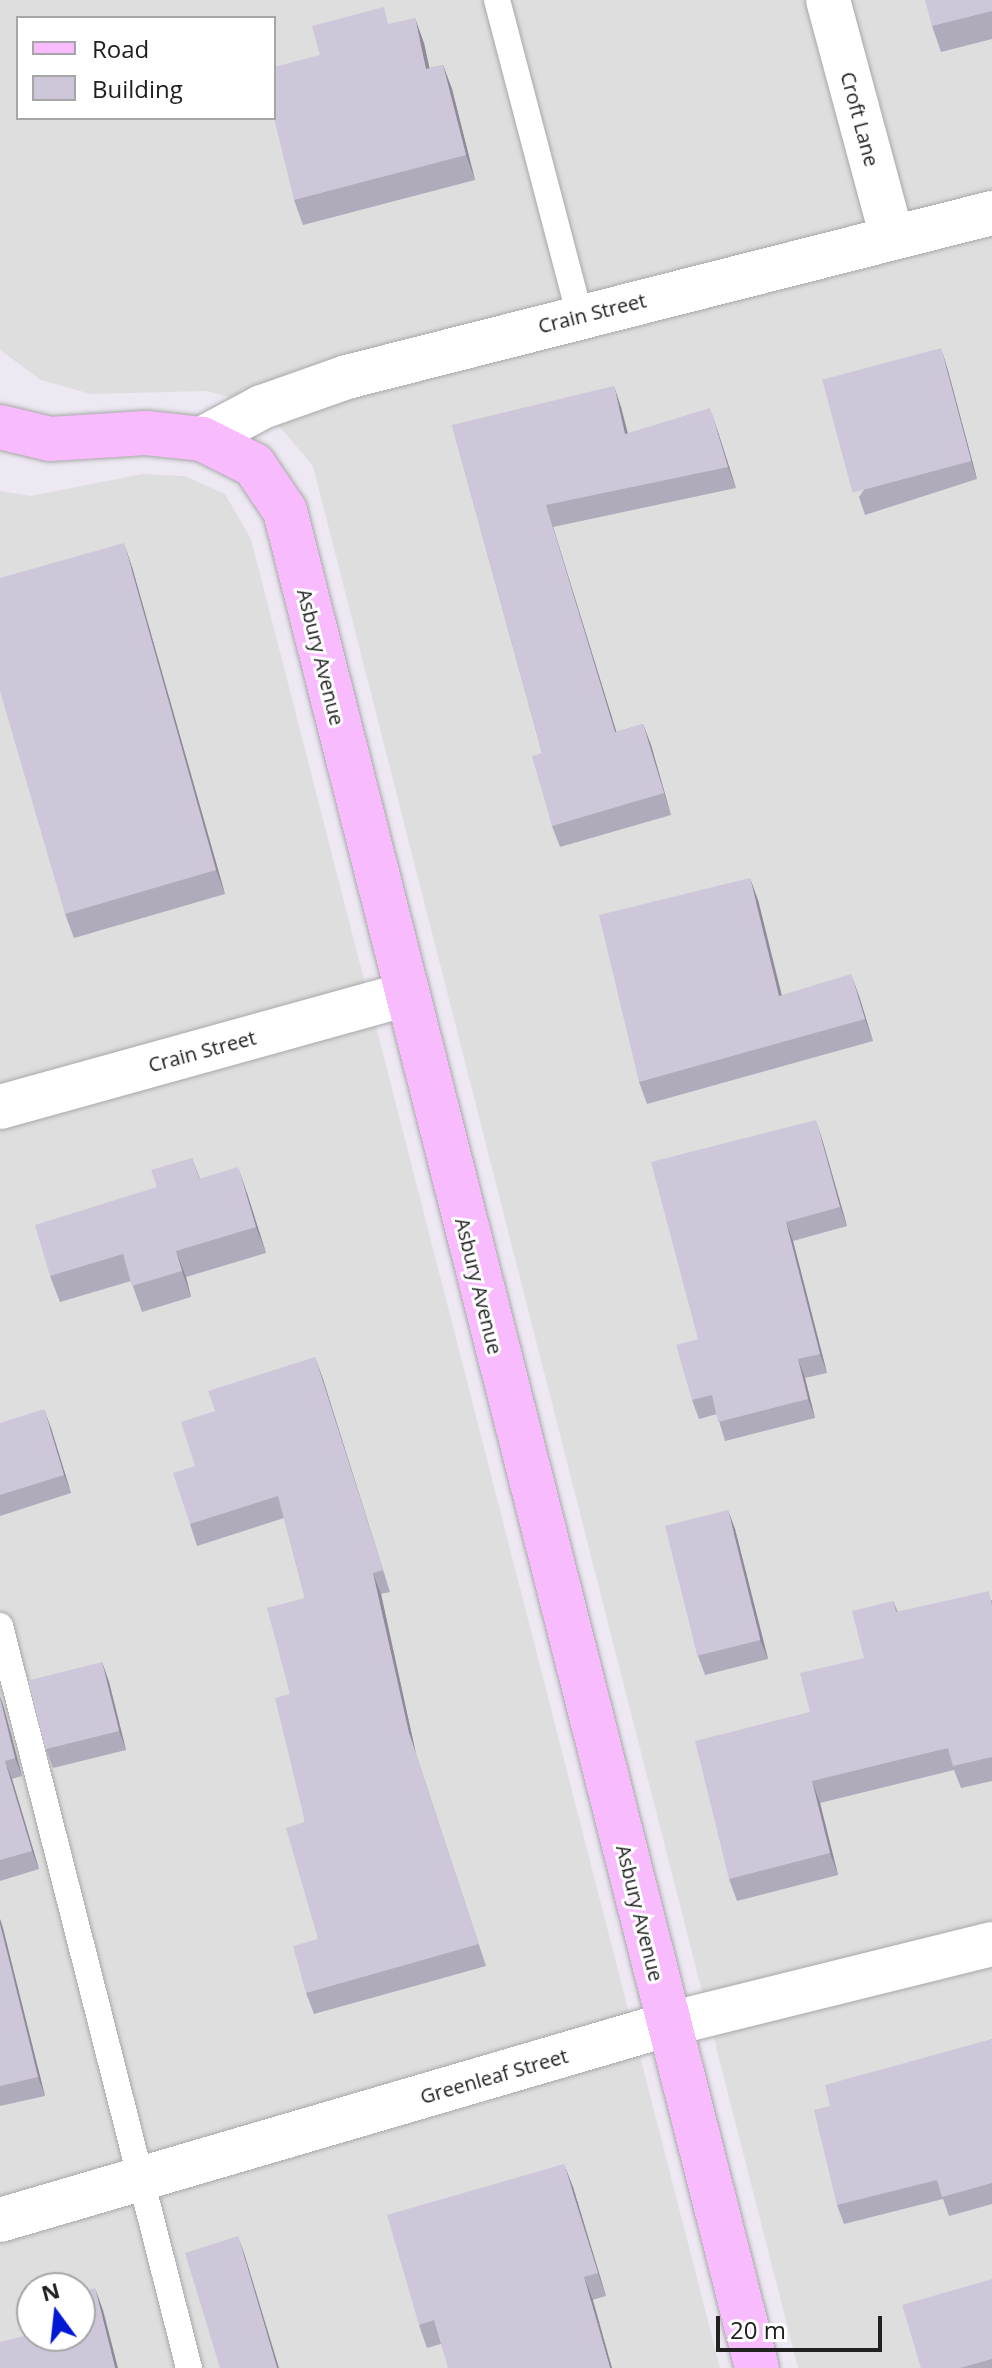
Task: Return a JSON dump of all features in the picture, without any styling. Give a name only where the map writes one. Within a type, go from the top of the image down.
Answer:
[{"type":"main road","name":"Asbury Avenue","points":[[0,427],[50,439],[131,433],[202,439],[254,465],[285,511],[404,995],[757,2368]]},
{"type":"street","name":"Croft Lane","points":[[828,0],[892,238]]},
{"type":"street","name":"Crain Street","points":[[202,439],[262,407],[347,377],[992,213]]},
{"type":"street","name":"Crain Street","points":[[0,1107],[404,995]]},
{"type":"street","name":"Greenleaf Street","points":[[0,2220],[669,2024],[992,1944]]},
{"type":"lane","points":[[497,0],[580,316]]},
{"type":"lane","points":[[0,1626],[144,2178],[189,2368]]},
{"type":"shaded area","points":[[0,0],[992,0],[992,2368],[798,2368],[313,466],[262,406],[207,391],[91,394],[41,380],[0,350]]},
{"type":"shaded area","points":[[142,474],[185,476],[225,494],[251,539],[720,2368],[0,2368],[0,491],[31,496]]},
{"type":"building","points":[[925,0],[992,0],[992,11],[932,26]]},
{"type":"building","points":[[384,7],[388,24],[415,18],[426,69],[443,65],[466,155],[294,200],[274,120],[276,66],[320,55],[312,26]]},
{"type":"building","points":[[941,348],[971,461],[852,493],[822,380]]},
{"type":"building","points":[[614,386],[625,434],[710,408],[728,467],[546,505],[615,732],[643,724],[664,793],[552,826],[532,756],[542,753],[452,425]]},
{"type":"building","points":[[124,543],[216,870],[65,914],[0,691],[0,578]]},
{"type":"building","points":[[750,878],[779,996],[851,974],[865,1019],[639,1082],[599,915]]},
{"type":"building","points":[[816,1120],[840,1207],[786,1222],[820,1354],[798,1359],[808,1399],[718,1422],[712,1395],[692,1400],[676,1345],[698,1339],[651,1162]]},
{"type":"building","points":[[192,1158],[199,1179],[238,1167],[256,1227],[176,1251],[182,1271],[132,1286],[123,1254],[50,1276],[35,1225],[157,1187],[151,1170]]},
{"type":"building","points":[[315,1357],[383,1570],[373,1573],[409,1733],[479,1944],[306,1993],[293,1946],[318,1939],[286,1828],[305,1822],[275,1698],[290,1694],[267,1608],[305,1598],[278,1496],[190,1524],[173,1473],[195,1466],[181,1422],[215,1411],[208,1391]]},
{"type":"building","points":[[44,1409],[64,1475],[0,1495],[0,1423]]},
{"type":"building","points":[[728,1510],[760,1640],[697,1656],[665,1526]]},
{"type":"building","points":[[989,1591],[992,1605],[992,1757],[953,1766],[948,1748],[812,1781],[830,1853],[729,1879],[695,1741],[810,1712],[800,1673],[864,1658],[852,1611],[893,1601],[896,1612]]},
{"type":"building","points":[[102,1662],[119,1731],[45,1749],[28,1680]]},
{"type":"building","points":[[0,1699],[15,1758],[5,1761],[32,1851],[0,1860]]},
{"type":"building","points":[[0,1924],[38,2077],[0,2086]]},
{"type":"building","points":[[992,2039],[992,2183],[942,2197],[937,2180],[837,2205],[814,2110],[830,2106],[825,2085]]},
{"type":"building","points":[[564,2164],[598,2273],[584,2277],[610,2368],[448,2368],[434,2320],[419,2325],[387,2215]]},
{"type":"building","points":[[238,2236],[277,2368],[220,2368],[185,2253]]},
{"type":"building","points":[[992,2279],[992,2359],[960,2368],[921,2368],[902,2305]]},
{"type":"building","points":[[96,2292],[115,2368],[0,2368],[0,2342],[16,2338],[16,2352],[96,2352]]}]
